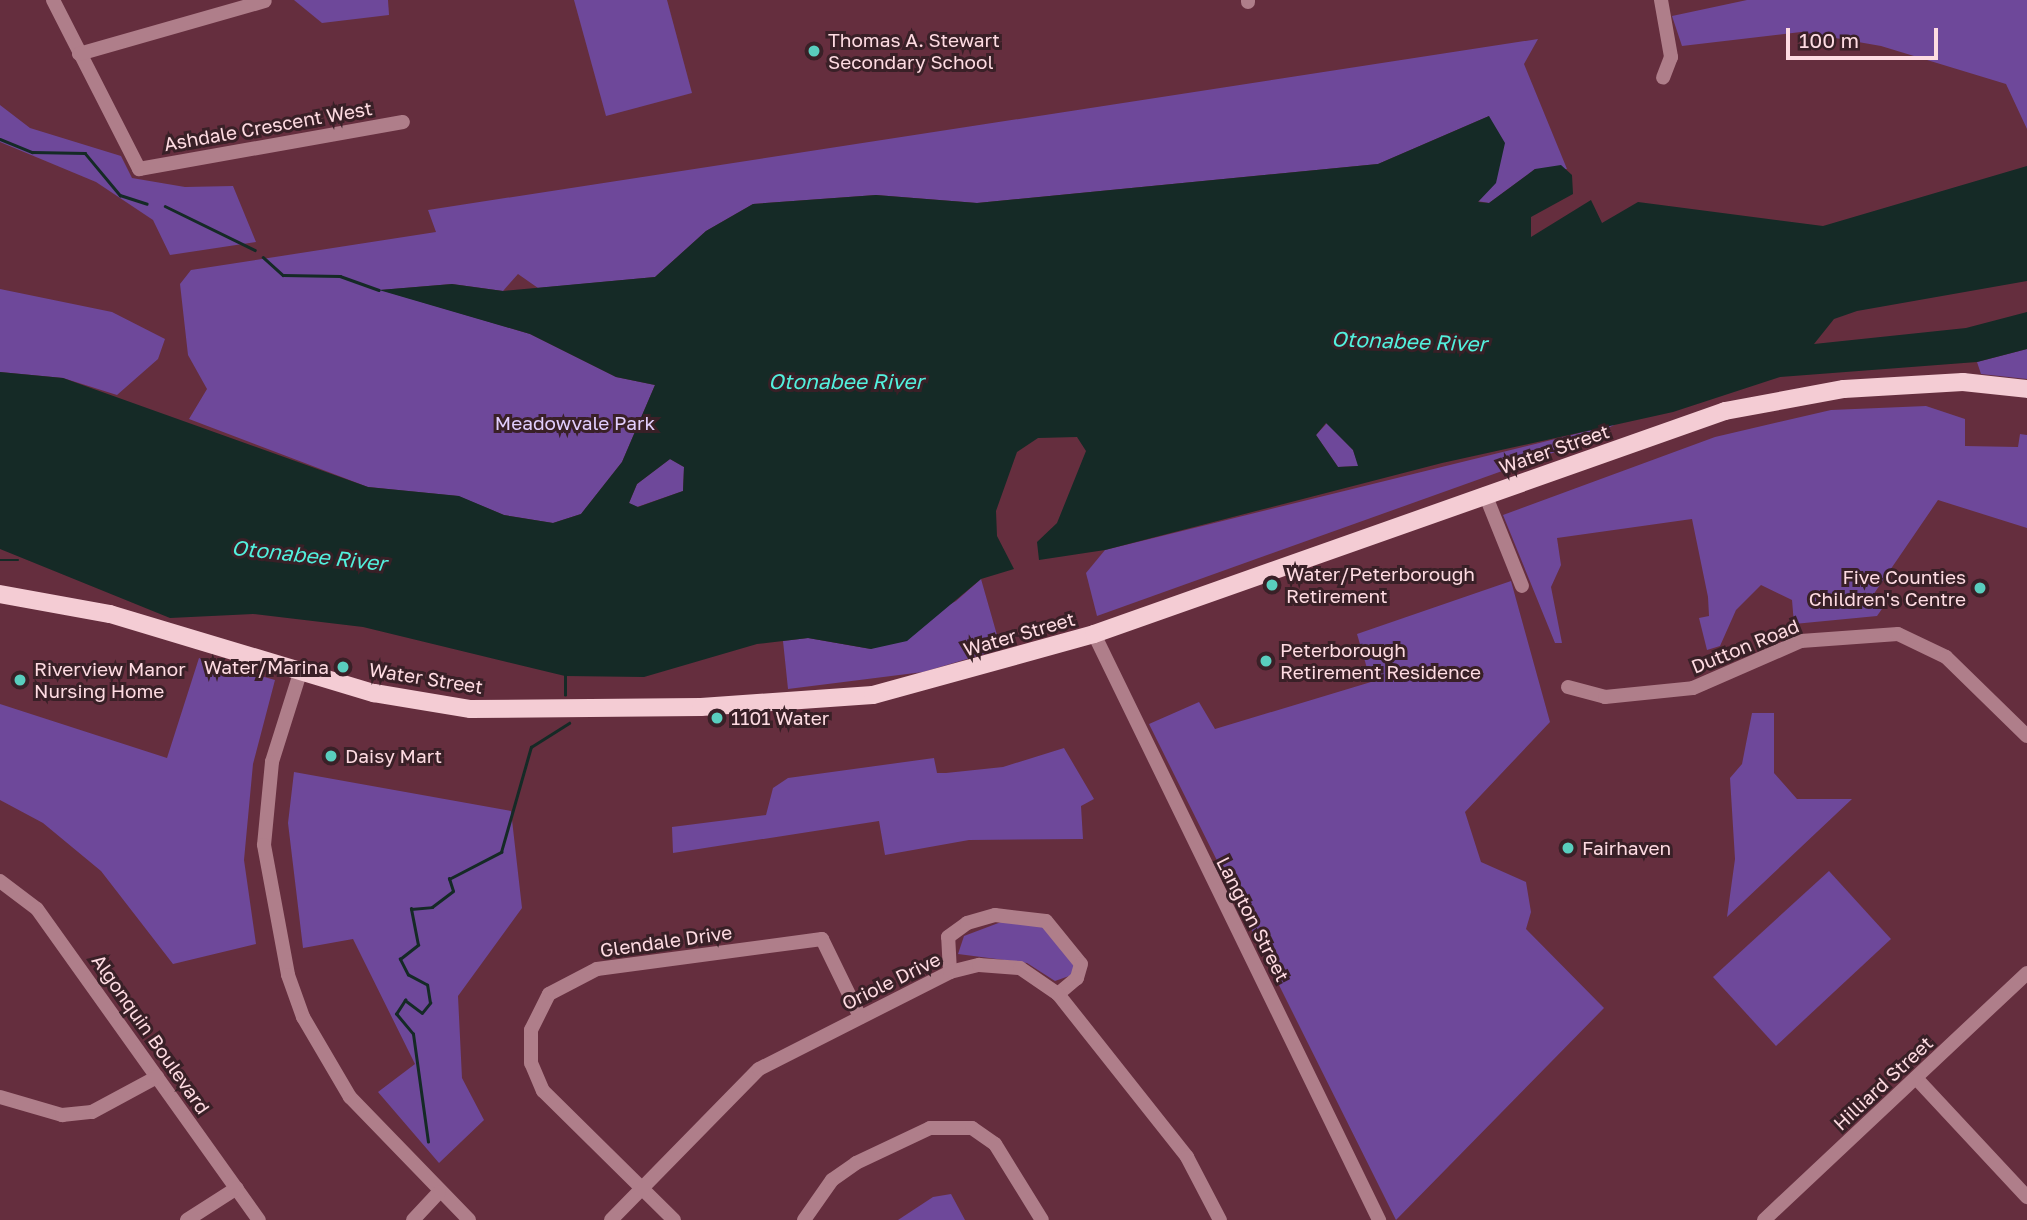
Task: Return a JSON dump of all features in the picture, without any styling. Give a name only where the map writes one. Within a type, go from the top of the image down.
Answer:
[{"type":"main road","name":"Water Street","points":[[0,594],[110,614],[300,673],[471,709],[701,707],[873,695],[1094,634],[1485,494],[1788,396],[1963,382],[2027,389]]},
{"type":"street","points":[[53,0],[79,54],[265,1]]},
{"type":"street","points":[[1661,0],[1671,57],[1663,78]]},
{"type":"street","name":"Ashdale Crescent West","points":[[79,54],[139,169],[403,122]]},
{"type":"street","points":[[1485,494],[1522,586]]},
{"type":"street","name":"Dutton Road","points":[[1568,687],[1605,697],[1693,688],[1801,641],[1855,632],[1898,634],[1946,657],[2027,736]]},
{"type":"street","name":"Langton Street","points":[[1094,634],[1379,1220]]},
{"type":"street","points":[[300,673],[272,762],[264,845],[276,932],[303,1017],[325,1059],[382,1135],[470,1220]]},
{"type":"street","name":"Algonquin Boulevard","points":[[0,881],[37,909],[259,1220]]},
{"type":"street","points":[[950,972],[948,937],[967,923],[995,915],[1046,921],[1081,964],[1077,978],[1058,994]]},
{"type":"street","name":"Glendale Drive","points":[[640,1189],[543,1091],[531,1063],[531,1030],[550,994],[597,969],[822,939],[860,1017]]},
{"type":"street","name":"Oriole Drive","points":[[611,1220],[759,1069],[950,972],[979,965],[1020,968],[1058,994],[1188,1157],[1220,1220]]},
{"type":"street","name":"Hilliard Street","points":[[1765,1220],[2027,973]]},
{"type":"street","points":[[0,1097],[31,1110],[92,1112],[157,1077]]},
{"type":"street","points":[[1916,1078],[2027,1197]]},
{"type":"street","points":[[804,1220],[832,1180],[856,1163],[930,1128],[972,1128],[995,1143],[1042,1220]]},
{"type":"street","points":[[187,1220],[237,1188]]},
{"type":"street","points":[[640,1189],[674,1220]]},
{"type":"street","points":[[413,1220],[439,1192]]},
{"type":"green space","points":[[294,0],[388,0],[389,15],[322,23]]},
{"type":"green space","points":[[574,0],[667,0],[692,93],[606,116]]},
{"type":"green space","points":[[1747,0],[2027,0],[2027,129],[2006,84],[1881,46],[1801,32],[1682,46],[1672,16]]},
{"type":"green space","name":"Meadowvale Park","points":[[1538,39],[1524,64],[1567,169],[1535,169],[1489,203],[1477,201],[1489,116],[1378,164],[977,203],[876,195],[753,204],[706,231],[655,277],[538,288],[518,274],[503,291],[452,284],[381,290],[530,334],[616,377],[655,385],[622,462],[581,514],[553,523],[504,515],[458,496],[368,487],[189,419],[207,389],[188,355],[180,284],[191,270],[436,232],[428,210]]},
{"type":"green space","points":[[0,105],[30,128],[121,156],[132,178],[185,187],[233,186],[256,242],[170,255],[153,220],[96,182],[0,142]]},
{"type":"green space","points":[[0,289],[112,312],[165,339],[158,359],[117,395],[63,378],[0,372]]},
{"type":"green space","points":[[2027,349],[2027,379],[1981,374],[1977,362]]},
{"type":"green space","points":[[1926,406],[1965,419],[1965,446],[2018,447],[2020,434],[2027,435],[2027,528],[1938,500],[1871,598],[1884,606],[1877,616],[1794,624],[1792,600],[1761,585],[1736,610],[1720,646],[1707,650],[1699,618],[1709,616],[1708,597],[1692,519],[1557,538],[1561,565],[1551,587],[1562,643],[1555,643],[1503,515],[1715,437],[1831,410]]},
{"type":"green space","points":[[1327,423],[1353,450],[1359,466],[1338,467],[1316,435]]},
{"type":"green space","points":[[1616,424],[1572,446],[1097,616],[1086,573],[1105,550]]},
{"type":"green space","points":[[670,459],[684,467],[683,491],[637,507],[629,503],[637,484]]},
{"type":"green space","points":[[981,579],[1001,649],[923,672],[788,689],[783,641],[808,638],[871,649],[956,601]]},
{"type":"green space","points":[[1511,581],[1550,722],[1465,812],[1481,862],[1526,882],[1531,912],[1526,929],[1604,1008],[1396,1220],[1149,724],[1199,702],[1215,729],[1371,682],[1357,634]]},
{"type":"green space","points":[[199,658],[275,680],[253,764],[244,860],[256,944],[173,964],[101,871],[43,823],[0,800],[0,704],[167,758]]},
{"type":"green space","points":[[1752,713],[1774,713],[1774,773],[1797,799],[1852,799],[1727,917],[1735,859],[1730,778],[1742,764]]},
{"type":"green space","points":[[1064,748],[1094,799],[1081,806],[1083,839],[969,840],[885,855],[879,821],[673,853],[672,827],[766,815],[773,788],[788,778],[934,758],[937,773],[1003,767]]},
{"type":"green space","points":[[294,772],[511,811],[522,908],[458,996],[462,1078],[484,1120],[439,1163],[378,1092],[415,1064],[353,939],[303,948],[288,823]]},
{"type":"green space","points":[[1829,871],[1891,939],[1776,1046],[1713,977]]},
{"type":"green space","points":[[1009,919],[1043,927],[1058,940],[1075,968],[1072,975],[1055,981],[1027,963],[958,954],[964,936]]},
{"type":"green space","points":[[951,1194],[965,1220],[898,1220],[933,1197]]},
{"type":"water","name":"Otonabee River","points":[[1489,116],[1505,143],[1496,183],[1478,202],[1489,203],[1535,169],[1561,165],[1572,175],[1573,194],[1531,217],[1531,237],[1591,200],[1602,223],[1638,202],[1823,226],[2027,166],[2027,281],[1857,311],[1834,319],[1814,344],[1966,328],[2027,312],[2027,349],[1977,362],[1780,377],[1673,412],[1442,463],[1105,550],[1039,560],[1037,542],[1057,523],[1086,451],[1077,437],[1038,438],[1017,452],[996,511],[997,536],[1014,569],[981,579],[907,641],[871,649],[808,638],[757,644],[644,677],[565,676],[363,627],[253,614],[170,618],[0,549],[0,372],[63,378],[368,487],[459,496],[504,515],[553,523],[581,514],[622,462],[655,385],[616,377],[530,334],[379,290],[452,284],[503,291],[655,277],[706,231],[753,204],[876,195],[977,203],[1378,164]],"holes":[[[1326,423],[1353,450],[1358,466],[1338,467],[1316,435]],[[670,459],[684,467],[683,491],[638,507],[629,503],[637,484]]]},
{"type":"waterway","points":[[0,139],[32,152],[85,153],[120,195],[147,204]]},
{"type":"waterway","points":[[165,206],[255,250]]},
{"type":"waterway","points":[[263,257],[283,275],[340,276],[379,290]]},
{"type":"waterway","points":[[0,560],[18,560]]},
{"type":"waterway","points":[[565,676],[565,695]]},
{"type":"waterway","points":[[428,1142],[413,1034],[396,1014],[405,1000],[422,1013],[430,1003],[427,985],[408,975],[400,959],[418,945],[411,909],[432,907],[453,891],[449,879],[501,852],[531,747],[569,723]]},
{"type":"place","name":"Thomas A. Stewart Secondary School","points":[[814,51]]},
{"type":"place","name":"Water/Peterborough Retirement","points":[[1272,585]]},
{"type":"place","name":"Five Counties Children's Centre","points":[[1980,588]]},
{"type":"place","name":"Peterborough Retirement Residence","points":[[1266,661]]},
{"type":"place","name":"Water/Marina","points":[[343,667]]},
{"type":"place","name":"Riverview Manor Nursing Home","points":[[20,680]]},
{"type":"place","name":"1101 Water","points":[[717,718]]},
{"type":"place","name":"Daisy Mart","points":[[331,756]]},
{"type":"place","name":"Fairhaven","points":[[1568,848]]}]
